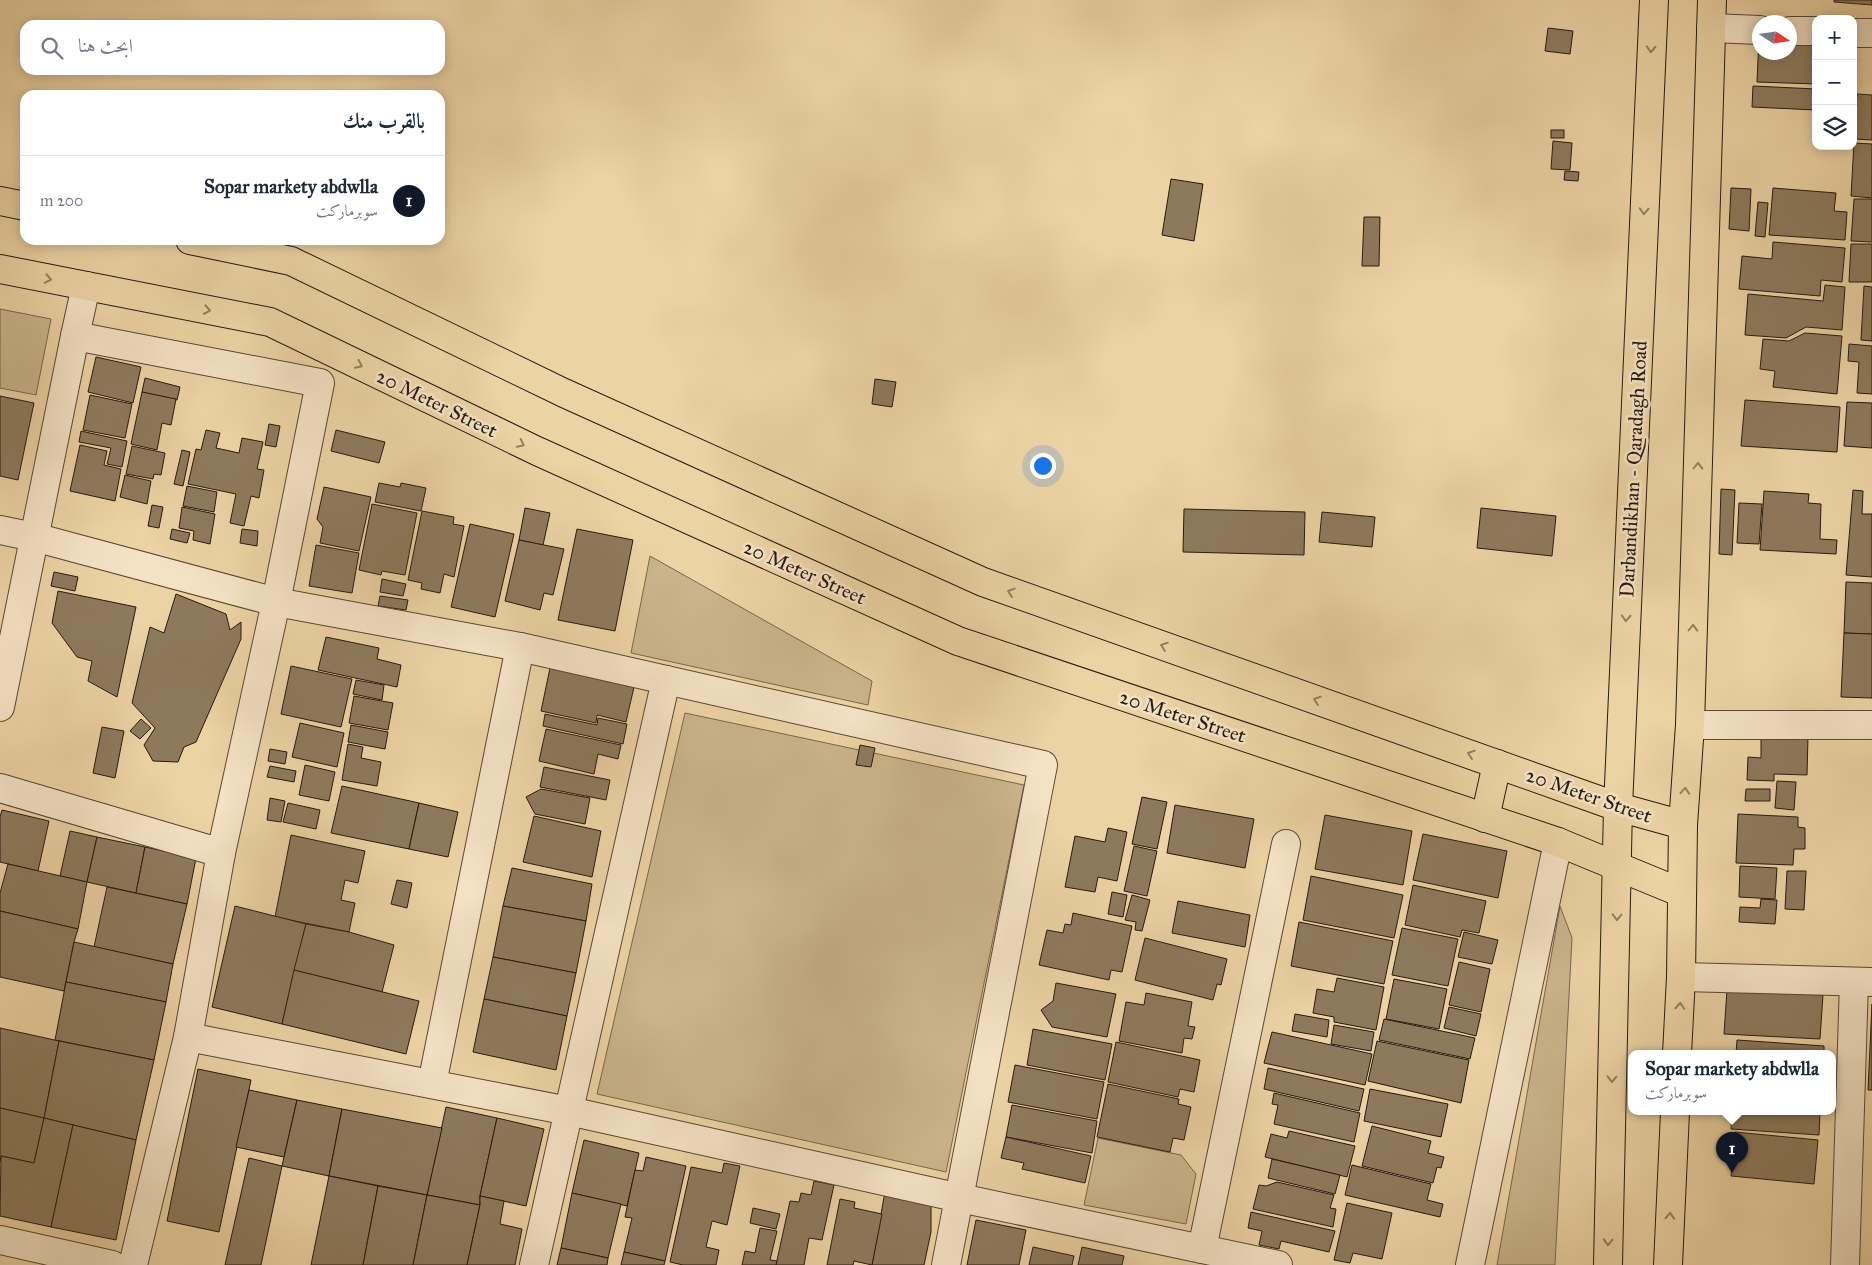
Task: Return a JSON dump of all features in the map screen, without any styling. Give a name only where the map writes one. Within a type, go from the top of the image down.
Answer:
[{"type":"main road","name":"Darbandikhan - Qaradagh Road","points":[[1608,1265],[1618,806],[1654,0]]},
{"type":"main road","points":[[1677,1050],[1681,977],[1683,825],[1690,725],[1712,0]]},
{"type":"main road","points":[[0,201],[20,205]]},
{"type":"main road","name":"20 Meter Street","points":[[214,245],[291,261],[564,393],[983,582],[1497,764],[1618,806],[1683,825]]},
{"type":"main road","name":"20 Meter Street","points":[[0,269],[270,322],[537,451],[958,641],[1558,842],[1618,868]]},
{"type":"main road","points":[[1486,818],[1497,764]]},
{"type":"main road","points":[[1618,868],[1682,893]]},
{"type":"main road","points":[[1668,1265],[1675,1115]]},
{"type":"street","points":[[1711,28],[1752,30]]},
{"type":"street","points":[[1797,31],[1812,31]]},
{"type":"street","points":[[1857,32],[1872,33]]},
{"type":"street","points":[[0,707],[86,286]]},
{"type":"street","points":[[75,336],[320,384],[276,602],[221,853],[188,1037],[132,1265]]},
{"type":"street","points":[[0,530],[34,537],[276,602],[520,647],[1043,765],[946,1265]]},
{"type":"street","points":[[432,1084],[520,647]]},
{"type":"street","points":[[534,1265],[666,680]]},
{"type":"street","points":[[1690,725],[1872,725]]},
{"type":"street","points":[[0,788],[221,853]]},
{"type":"street","points":[[1470,1265],[1558,842]]},
{"type":"street","points":[[1202,1249],[1286,844]]},
{"type":"street","points":[[1681,977],[1863,982],[1845,1265]]},
{"type":"street","points":[[188,1037],[569,1112],[960,1198],[1278,1265]]},
{"type":"street","points":[[0,1240],[112,1265]]},
{"type":"shaded area","points":[[0,309],[51,319],[36,395],[0,388]]},
{"type":"shaded area","points":[[650,556],[872,681],[868,705],[631,653]]},
{"type":"shaded area","points":[[685,713],[1024,785],[946,1172],[597,1094]]},
{"type":"shaded area","points":[[1560,906],[1572,938],[1555,1265],[1497,1265]]},
{"type":"shaded area","points":[[1098,1138],[1181,1155],[1196,1174],[1186,1224],[1084,1205]]},
{"type":"building","points":[[1834,0],[1872,0],[1872,5],[1834,2]]},
{"type":"building","points":[[1548,28],[1573,31],[1570,54],[1545,51]]},
{"type":"building","points":[[1797,40],[1812,41],[1812,84],[1757,82],[1758,60],[1797,60]]},
{"type":"building","points":[[1753,86],[1812,89],[1812,110],[1752,107]]},
{"type":"building","points":[[1857,94],[1872,95],[1872,140],[1857,139]]},
{"type":"building","points":[[1551,130],[1564,130],[1564,138],[1551,138]]},
{"type":"building","points":[[1553,141],[1572,143],[1570,170],[1551,169]]},
{"type":"building","points":[[1857,143],[1872,144],[1872,198],[1851,196],[1854,150],[1857,150]]},
{"type":"building","points":[[1565,171],[1579,172],[1578,181],[1564,180]]},
{"type":"building","points":[[1171,179],[1203,184],[1194,241],[1162,235]]},
{"type":"building","points":[[1731,188],[1751,189],[1749,231],[1729,229]]},
{"type":"building","points":[[1773,188],[1836,193],[1834,211],[1847,212],[1845,240],[1769,235]]},
{"type":"building","points":[[1854,199],[1872,199],[1872,242],[1851,241]]},
{"type":"building","points":[[1758,202],[1768,203],[1765,237],[1755,236]]},
{"type":"building","points":[[1364,217],[1380,217],[1379,266],[1362,266]]},
{"type":"building","points":[[1773,242],[1845,248],[1842,282],[1821,280],[1820,296],[1739,289],[1742,256],[1772,259]]},
{"type":"building","points":[[1851,244],[1872,244],[1872,282],[1849,282]]},
{"type":"building","points":[[1825,285],[1845,287],[1842,330],[1806,327],[1786,338],[1745,335],[1748,294],[1823,301]]},
{"type":"building","points":[[1864,286],[1872,287],[1872,341],[1861,340]]},
{"type":"building","points":[[1805,333],[1842,336],[1837,394],[1773,387],[1775,371],[1760,369],[1763,339],[1789,341]]},
{"type":"building","points":[[1849,344],[1872,346],[1872,394],[1857,393],[1859,362],[1848,361]]},
{"type":"building","points":[[96,357],[141,367],[133,403],[88,392]]},
{"type":"building","points":[[145,378],[180,387],[177,400],[142,392]]},
{"type":"building","points":[[875,379],[896,382],[892,407],[872,404]]},
{"type":"building","points":[[142,392],[176,399],[171,425],[162,423],[157,450],[131,444]]},
{"type":"building","points":[[90,395],[132,404],[125,438],[83,430]]},
{"type":"building","points":[[0,396],[34,403],[18,480],[0,476]]},
{"type":"building","points":[[1745,400],[1840,407],[1837,452],[1741,446]]},
{"type":"building","points":[[1847,402],[1872,403],[1872,448],[1844,446]]},
{"type":"building","points":[[269,424],[280,426],[276,447],[265,445]]},
{"type":"building","points":[[206,430],[220,433],[216,448],[239,453],[242,438],[263,442],[257,469],[264,470],[259,498],[251,496],[244,526],[230,523],[236,494],[188,484],[196,449],[201,450]]},
{"type":"building","points":[[336,430],[385,442],[379,463],[331,451]]},
{"type":"building","points":[[81,431],[127,441],[122,467],[107,464],[111,448],[79,442]]},
{"type":"building","points":[[80,445],[107,451],[104,465],[121,469],[115,501],[70,491]]},
{"type":"building","points":[[132,446],[165,453],[161,475],[154,474],[153,479],[126,474]]},
{"type":"building","points":[[182,450],[190,452],[183,486],[174,484]]},
{"type":"building","points":[[125,475],[151,481],[147,504],[120,497]]},
{"type":"building","points":[[379,483],[400,487],[401,483],[426,488],[421,511],[375,502]]},
{"type":"building","points":[[187,486],[217,492],[214,512],[183,506]]},
{"type":"building","points":[[324,487],[371,497],[359,551],[320,543],[323,527],[317,519]]},
{"type":"building","points":[[1721,489],[1735,490],[1732,555],[1719,554]]},
{"type":"building","points":[[1853,490],[1863,491],[1862,514],[1872,514],[1872,577],[1846,575]]},
{"type":"building","points":[[1764,491],[1809,494],[1808,503],[1821,504],[1820,539],[1837,540],[1836,554],[1760,550]]},
{"type":"building","points":[[1739,503],[1762,504],[1759,544],[1737,543]]},
{"type":"building","points":[[372,504],[417,513],[405,575],[382,571],[381,575],[359,570]]},
{"type":"building","points":[[152,505],[163,507],[159,528],[148,526]]},
{"type":"building","points":[[182,507],[215,514],[210,544],[193,540],[194,531],[179,528]]},
{"type":"building","points":[[525,508],[550,513],[543,545],[519,540]]},
{"type":"building","points":[[1481,508],[1556,516],[1552,556],[1477,548]]},
{"type":"building","points":[[1184,509],[1305,512],[1304,555],[1183,552]]},
{"type":"building","points":[[422,511],[454,517],[453,524],[464,526],[454,577],[444,574],[440,593],[421,589],[422,583],[408,580]]},
{"type":"building","points":[[1322,512],[1375,517],[1372,547],[1319,542]]},
{"type":"building","points":[[470,524],[514,534],[495,617],[451,607]]},
{"type":"building","points":[[172,529],[190,533],[187,543],[170,539]]},
{"type":"building","points":[[242,529],[258,531],[257,546],[240,543]]},
{"type":"building","points":[[577,529],[633,540],[615,631],[558,620]]},
{"type":"building","points":[[519,540],[564,549],[553,595],[544,593],[540,610],[505,601]]},
{"type":"building","points":[[316,545],[359,553],[352,593],[309,586]]},
{"type":"building","points":[[54,572],[78,577],[75,591],[51,586]]},
{"type":"building","points":[[382,579],[406,584],[403,596],[380,592]]},
{"type":"building","points":[[1846,582],[1872,583],[1872,634],[1844,633]]},
{"type":"building","points":[[58,591],[136,607],[117,697],[88,681],[92,661],[77,657],[52,623]]},
{"type":"building","points":[[176,594],[226,614],[230,630],[241,622],[241,639],[196,742],[184,747],[178,762],[153,761],[144,745],[155,728],[132,703],[150,627],[164,633]]},
{"type":"building","points":[[380,596],[408,600],[406,610],[378,606]]},
{"type":"building","points":[[1844,633],[1872,634],[1872,698],[1841,697]]},
{"type":"building","points":[[326,637],[379,648],[377,659],[401,665],[397,687],[318,670]]},
{"type":"building","points":[[291,666],[352,679],[341,727],[281,714]]},
{"type":"building","points":[[550,668],[634,687],[626,722],[597,715],[596,723],[541,711]]},
{"type":"building","points":[[356,680],[384,685],[382,700],[353,694]]},
{"type":"building","points":[[354,696],[393,703],[388,730],[349,723]]},
{"type":"building","points":[[545,714],[597,725],[598,718],[627,724],[623,744],[543,726]]},
{"type":"building","points":[[141,719],[151,728],[140,739],[130,731]]},
{"type":"building","points":[[300,723],[344,733],[337,767],[292,757]]},
{"type":"building","points":[[351,725],[388,732],[385,749],[348,742]]},
{"type":"building","points":[[102,727],[124,731],[115,778],[93,773]]},
{"type":"building","points":[[546,729],[621,745],[618,759],[598,754],[594,774],[539,761]]},
{"type":"building","points":[[1761,736],[1808,737],[1807,775],[1774,774],[1774,781],[1747,780],[1748,757],[1761,758]]},
{"type":"building","points":[[348,744],[363,747],[361,758],[381,762],[377,786],[342,780]]},
{"type":"building","points":[[860,745],[875,748],[871,767],[856,765]]},
{"type":"building","points":[[270,749],[287,752],[285,764],[268,761]]},
{"type":"building","points":[[305,765],[335,772],[329,801],[299,795]]},
{"type":"building","points":[[270,766],[296,771],[294,782],[267,777]]},
{"type":"building","points":[[544,767],[610,780],[606,800],[540,787]]},
{"type":"building","points":[[1777,781],[1796,782],[1794,810],[1775,808]]},
{"type":"building","points":[[342,786],[419,803],[409,849],[331,833]]},
{"type":"building","points":[[541,789],[590,798],[585,824],[535,814],[526,797]]},
{"type":"building","points":[[1746,789],[1770,789],[1770,801],[1745,801]]},
{"type":"building","points":[[1142,797],[1167,802],[1157,849],[1132,844]]},
{"type":"building","points":[[270,798],[285,801],[281,822],[267,820]]},
{"type":"building","points":[[288,803],[320,810],[316,829],[283,822]]},
{"type":"building","points":[[419,803],[458,812],[448,857],[409,849]]},
{"type":"building","points":[[1175,805],[1254,819],[1245,868],[1167,853]]},
{"type":"building","points":[[2,810],[49,821],[38,871],[0,862],[0,817]]},
{"type":"building","points":[[1738,814],[1798,817],[1798,827],[1805,828],[1805,849],[1794,849],[1793,865],[1736,863]]},
{"type":"building","points":[[1325,815],[1412,831],[1403,885],[1315,869]]},
{"type":"building","points":[[534,816],[601,831],[592,877],[523,862]]},
{"type":"building","points":[[1108,828],[1127,832],[1117,881],[1098,877],[1095,892],[1065,887],[1075,836],[1105,842]]},
{"type":"building","points":[[70,831],[97,837],[87,882],[60,876]]},
{"type":"building","points":[[1423,834],[1507,851],[1498,898],[1413,880]]},
{"type":"building","points":[[291,835],[365,851],[358,883],[345,880],[341,900],[355,903],[349,932],[275,917]]},
{"type":"building","points":[[97,837],[145,847],[136,893],[87,882]]},
{"type":"building","points":[[1134,846],[1157,851],[1147,896],[1124,891]]},
{"type":"building","points":[[145,847],[196,858],[187,904],[136,893]]},
{"type":"building","points":[[8,864],[87,882],[78,929],[0,911],[0,893]]},
{"type":"building","points":[[1740,866],[1777,868],[1775,899],[1739,897]]},
{"type":"building","points":[[512,868],[592,884],[586,921],[503,906]]},
{"type":"building","points":[[1787,871],[1806,871],[1804,910],[1785,909]]},
{"type":"building","points":[[1311,876],[1403,895],[1394,938],[1303,920]]},
{"type":"building","points":[[397,880],[412,883],[407,908],[391,904]]},
{"type":"building","points":[[1413,885],[1486,901],[1479,933],[1462,930],[1460,937],[1405,925]]},
{"type":"building","points":[[107,887],[187,904],[173,964],[94,947]]},
{"type":"building","points":[[1112,892],[1127,895],[1123,917],[1108,914]]},
{"type":"building","points":[[1132,895],[1150,900],[1142,931],[1135,930],[1136,922],[1125,920]]},
{"type":"building","points":[[1761,899],[1777,900],[1775,924],[1739,922],[1740,907],[1760,908]]},
{"type":"building","points":[[1178,901],[1250,915],[1245,947],[1172,933]]},
{"type":"building","points":[[235,906],[306,924],[282,1024],[212,1007]]},
{"type":"building","points":[[503,906],[586,921],[576,973],[493,957]]},
{"type":"building","points":[[0,911],[78,929],[64,991],[0,977]]},
{"type":"building","points":[[1073,913],[1132,926],[1122,972],[1111,970],[1109,980],[1039,965],[1047,930],[1063,933],[1065,924],[1071,925]]},
{"type":"building","points":[[1299,922],[1393,941],[1384,984],[1291,966]]},
{"type":"building","points":[[306,924],[349,932],[394,945],[382,992],[294,970]]},
{"type":"building","points":[[1402,928],[1458,939],[1448,986],[1392,975]]},
{"type":"building","points":[[1464,932],[1498,940],[1492,964],[1458,957]]},
{"type":"building","points":[[1145,938],[1227,959],[1221,985],[1217,984],[1213,1000],[1135,980]]},
{"type":"building","points":[[74,942],[173,964],[166,1002],[66,982]]},
{"type":"building","points":[[493,957],[576,973],[567,1016],[484,999]]},
{"type":"building","points":[[1459,962],[1490,969],[1481,1012],[1449,1005]]},
{"type":"building","points":[[294,970],[419,1001],[406,1054],[282,1024]]},
{"type":"building","points":[[1337,978],[1384,987],[1376,1030],[1334,1022],[1334,1017],[1313,1013],[1317,989],[1334,992]]},
{"type":"building","points":[[1394,979],[1447,989],[1439,1029],[1386,1019]]},
{"type":"building","points":[[66,982],[166,1002],[154,1060],[55,1040]]},
{"type":"building","points":[[1056,983],[1116,994],[1107,1037],[1052,1027],[1041,1010],[1053,1001]]},
{"type":"building","points":[[1727,990],[1823,995],[1820,1039],[1724,1034]]},
{"type":"building","points":[[1146,993],[1192,1002],[1188,1026],[1195,1027],[1192,1039],[1184,1038],[1182,1053],[1119,1041],[1126,1002],[1144,1005]]},
{"type":"building","points":[[484,999],[567,1016],[556,1070],[473,1052]]},
{"type":"building","points":[[1872,1004],[1872,1090],[1868,1090]]},
{"type":"building","points":[[1449,1007],[1481,1014],[1476,1036],[1444,1028]]},
{"type":"building","points":[[1295,1014],[1329,1020],[1327,1037],[1292,1031]]},
{"type":"building","points":[[1384,1019],[1475,1038],[1470,1059],[1379,1040]]},
{"type":"building","points":[[1334,1025],[1374,1032],[1371,1051],[1331,1044]]},
{"type":"building","points":[[0,1028],[59,1041],[44,1118],[0,1108]]},
{"type":"building","points":[[1033,1029],[1112,1044],[1105,1080],[1027,1065]]},
{"type":"building","points":[[1272,1032],[1372,1054],[1365,1085],[1264,1063]]},
{"type":"building","points":[[1737,1040],[1824,1046],[1824,1050],[1736,1050]]},
{"type":"building","points":[[59,1041],[154,1060],[136,1140],[44,1118]]},
{"type":"building","points":[[1377,1041],[1469,1060],[1461,1103],[1368,1081]]},
{"type":"building","points":[[1116,1042],[1200,1060],[1194,1092],[1180,1089],[1178,1097],[1108,1082]]},
{"type":"building","points":[[1015,1065],[1104,1082],[1097,1119],[1008,1102]]},
{"type":"building","points":[[1268,1068],[1364,1089],[1359,1111],[1264,1089]]},
{"type":"building","points":[[198,1069],[251,1080],[219,1232],[167,1221]]},
{"type":"building","points":[[1108,1084],[1179,1099],[1178,1104],[1191,1107],[1184,1140],[1173,1138],[1170,1152],[1097,1137]]},
{"type":"building","points":[[1370,1089],[1448,1104],[1441,1137],[1364,1121]]},
{"type":"building","points":[[249,1090],[297,1100],[284,1157],[236,1147]]},
{"type":"building","points":[[1274,1093],[1360,1113],[1354,1142],[1274,1124],[1278,1105],[1272,1104]]},
{"type":"building","points":[[297,1100],[342,1109],[329,1176],[282,1166]]},
{"type":"building","points":[[1012,1105],[1097,1121],[1092,1153],[1006,1137]]},
{"type":"building","points":[[446,1107],[497,1118],[480,1196],[480,1205],[427,1195]]},
{"type":"building","points":[[0,1108],[44,1118],[34,1163],[1,1156],[0,1162]]},
{"type":"building","points":[[342,1109],[442,1128],[427,1195],[329,1176]]},
{"type":"building","points":[[1732,1115],[1820,1115],[1819,1135],[1731,1129]]},
{"type":"building","points":[[44,1118],[73,1125],[51,1227],[0,1216],[1,1156],[34,1163]]},
{"type":"building","points":[[497,1118],[544,1129],[526,1206],[480,1196]]},
{"type":"building","points":[[73,1125],[136,1140],[116,1240],[51,1227]]},
{"type":"building","points":[[1372,1126],[1431,1141],[1428,1153],[1444,1157],[1441,1168],[1437,1167],[1433,1183],[1362,1166]]},
{"type":"building","points":[[1289,1131],[1355,1146],[1347,1177],[1265,1157],[1271,1134],[1287,1138]]},
{"type":"building","points":[[1735,1132],[1818,1140],[1814,1184],[1731,1176]]},
{"type":"building","points":[[1006,1137],[1091,1156],[1085,1183],[1022,1169],[1024,1163],[1001,1158]]},
{"type":"building","points":[[584,1140],[639,1153],[627,1206],[572,1193]]},
{"type":"building","points":[[646,1157],[686,1166],[665,1261],[624,1252],[632,1218],[625,1217],[635,1170],[643,1171]]},
{"type":"building","points":[[249,1158],[282,1166],[261,1265],[225,1265]]},
{"type":"building","points":[[1272,1159],[1340,1175],[1335,1194],[1268,1178]]},
{"type":"building","points":[[724,1163],[740,1166],[727,1225],[712,1221],[706,1247],[719,1250],[716,1265],[683,1265],[670,1262],[691,1167],[722,1173]]},
{"type":"building","points":[[1352,1165],[1431,1184],[1427,1200],[1443,1204],[1440,1217],[1345,1195]]},
{"type":"building","points":[[329,1176],[378,1186],[363,1265],[311,1265]]},
{"type":"building","points":[[814,1181],[834,1185],[822,1240],[809,1238],[804,1265],[776,1265],[790,1201],[799,1202],[801,1193],[811,1195]]},
{"type":"building","points":[[1277,1182],[1334,1195],[1330,1208],[1336,1209],[1333,1227],[1253,1209],[1259,1185],[1266,1186]]},
{"type":"building","points":[[378,1186],[427,1195],[413,1265],[363,1265]]},
{"type":"building","points":[[886,1186],[921,1193],[931,1206],[931,1232],[924,1265],[872,1265]]},
{"type":"building","points":[[572,1193],[621,1204],[608,1258],[561,1248]]},
{"type":"building","points":[[427,1195],[480,1205],[467,1265],[413,1265]]},
{"type":"building","points":[[480,1196],[504,1201],[500,1224],[522,1229],[515,1265],[467,1265],[480,1205]]},
{"type":"building","points":[[840,1199],[855,1202],[854,1208],[882,1214],[872,1265],[854,1261],[853,1265],[827,1265]]},
{"type":"building","points":[[1347,1203],[1392,1213],[1382,1259],[1353,1253],[1350,1263],[1334,1260]]},
{"type":"building","points":[[753,1208],[780,1214],[776,1229],[750,1223]]},
{"type":"building","points":[[1251,1212],[1335,1231],[1329,1252],[1281,1241],[1279,1249],[1259,1245],[1262,1231],[1248,1228]]},
{"type":"building","points":[[976,1220],[1026,1230],[1019,1265],[967,1265]]},
{"type":"building","points":[[760,1228],[777,1231],[770,1260],[777,1261],[776,1265],[742,1265],[745,1251],[755,1253]]},
{"type":"building","points":[[1033,1247],[1074,1256],[1072,1265],[1029,1265]]},
{"type":"building","points":[[1082,1247],[1124,1256],[1122,1265],[1078,1265]]},
{"type":"building","points":[[561,1248],[608,1258],[607,1265],[557,1265]]},
{"type":"building","points":[[624,1252],[665,1261],[664,1265],[621,1265]]},
{"type":"place","name":"Sopar markety abdwlla","points":[[1732,1173]]}]
